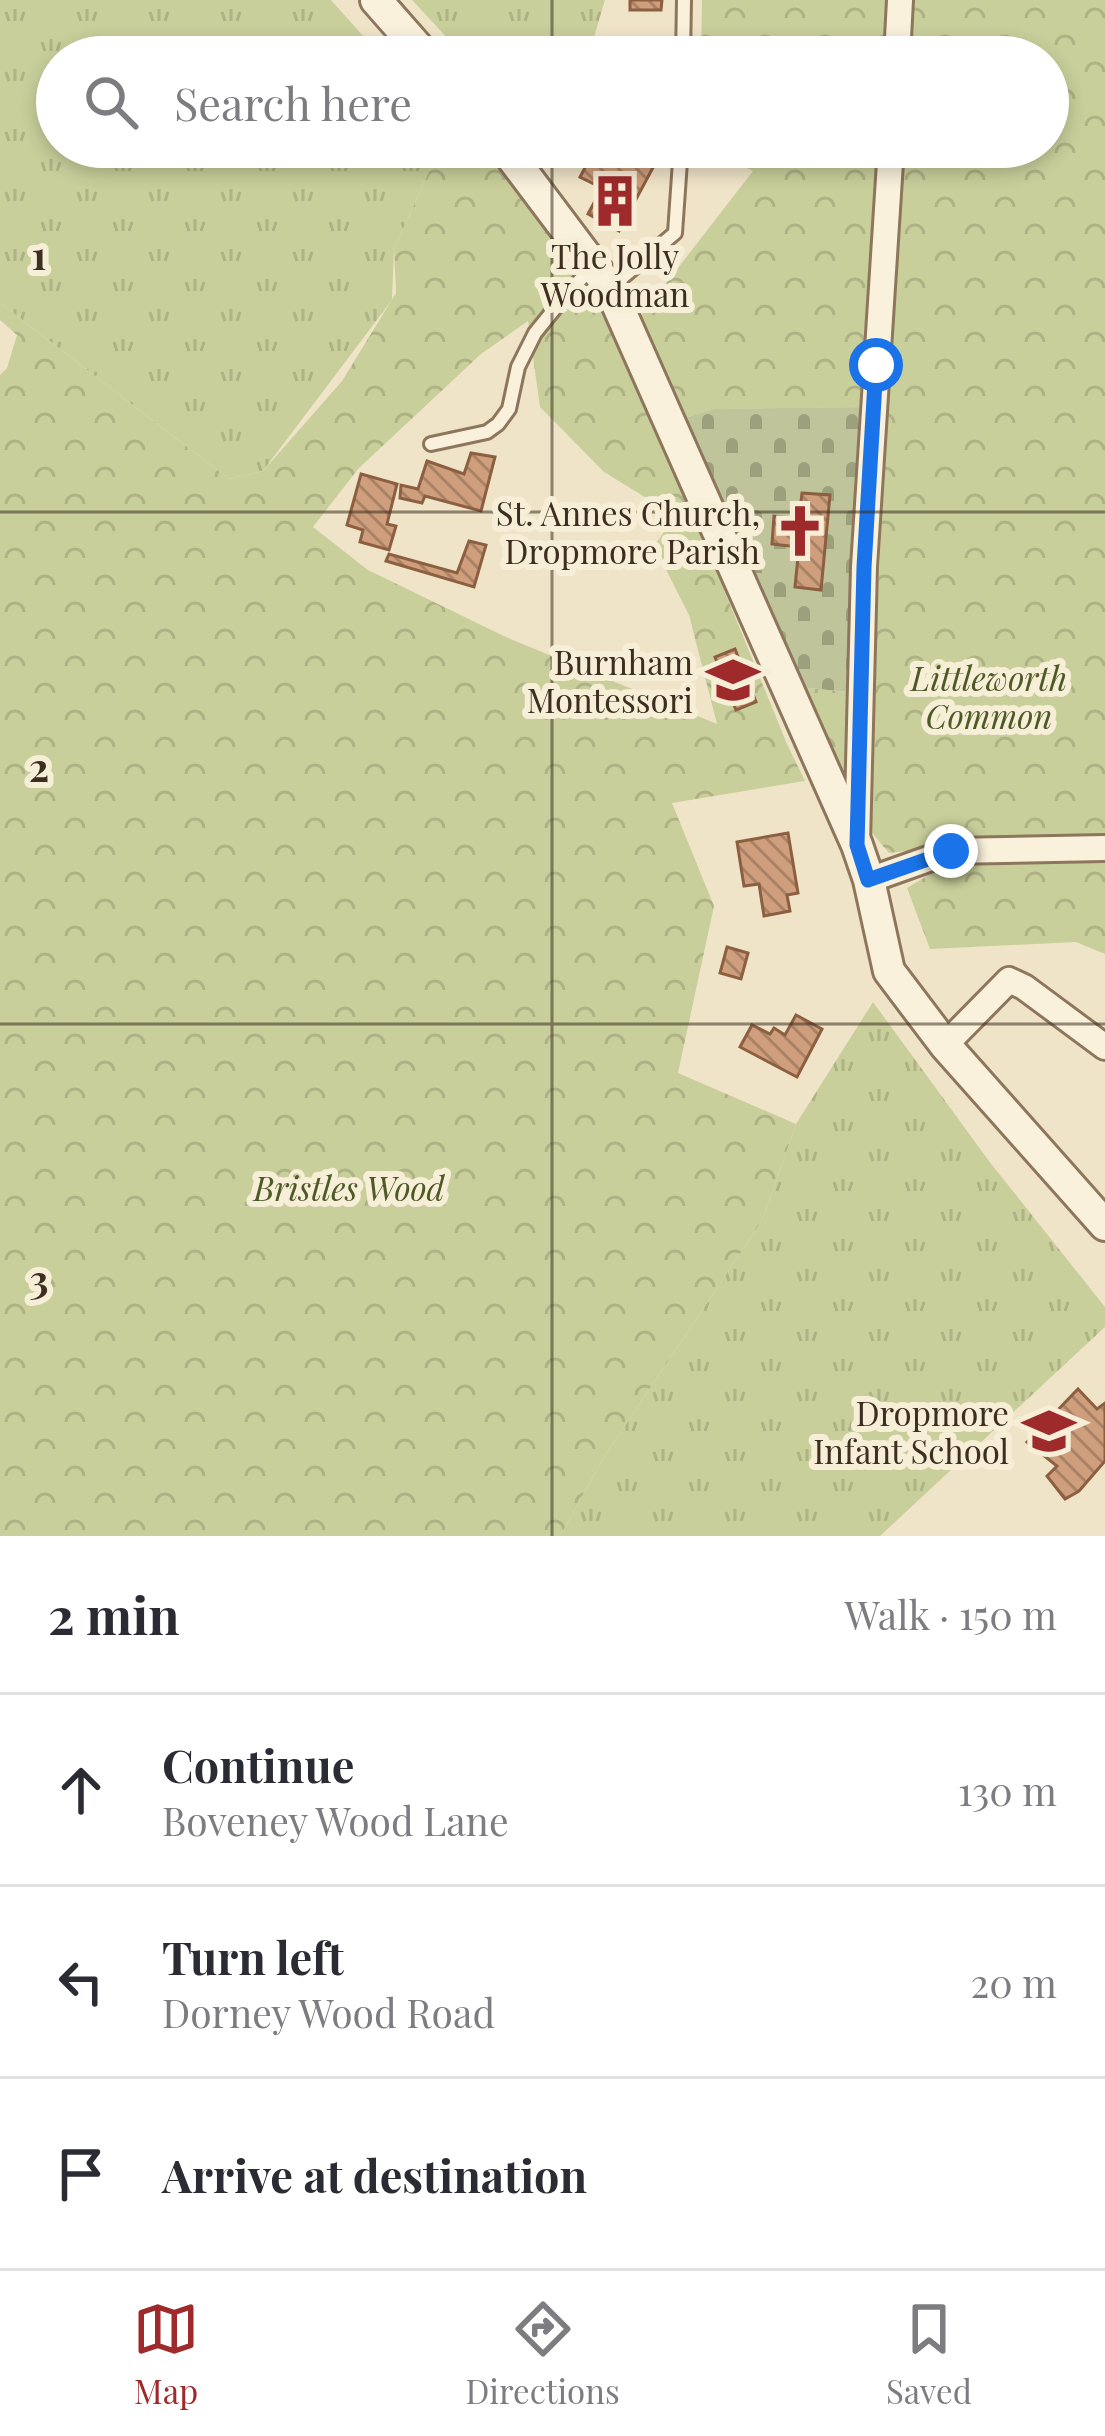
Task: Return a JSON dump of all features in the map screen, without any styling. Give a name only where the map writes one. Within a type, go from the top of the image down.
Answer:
[{"type":"street","points":[[376,0],[408,36]]},
{"type":"street","points":[[898,36],[900,0]]},
{"type":"street","points":[[520,168],[602,276],[857,845],[889,970],[945,1045],[1105,1225]]},
{"type":"street","points":[[857,845],[865,544],[889,168]]},
{"type":"street","points":[[868,880],[951,851],[1105,848]]},
{"type":"street","points":[[945,1045],[1009,980],[1105,1047]]},
{"type":"lane","points":[[683,36],[684,0]]},
{"type":"lane","points":[[431,445],[487,432],[498,424],[509,409],[518,368],[536,333],[569,291],[675,233],[680,168]]},
{"type":"green space","points":[[0,0],[331,0],[363,36],[36,36],[36,168],[431,168],[394,249],[392,300],[263,471],[229,479],[0,303]]},
{"type":"green space","points":[[412,0],[605,0],[594,36],[445,36]]},
{"type":"green space","points":[[702,0],[890,0],[888,36],[701,36]]},
{"type":"green space","name":"Littleworth Common","points":[[909,0],[1105,0],[1105,837],[1021,838],[889,853],[866,826],[900,168],[1069,168],[1069,36],[907,36]]},
{"type":"green space","name":"Bristles Wood","points":[[431,168],[508,168],[584,247],[805,781],[672,803],[714,906],[678,1073],[796,1124],[763,1219],[604,1457],[560,1536],[0,1536],[0,375],[7,368],[17,335],[0,320],[0,303],[229,479],[263,471],[342,381],[396,293],[394,249]],"holes":[[[528,321],[540,407],[604,472],[658,505],[667,528],[654,546],[689,615],[717,724],[508,638],[368,570],[313,527],[358,469],[481,354]]]},
{"type":"green space","points":[[747,168],[881,168],[866,407],[715,409],[679,420],[640,317],[753,171]]},
{"type":"green space","points":[[866,407],[848,692],[799,687],[679,420],[714,409]]},
{"type":"green space","points":[[799,687],[848,692],[846,806]]},
{"type":"green space","points":[[975,859],[1105,859],[1105,954],[1076,942],[930,949],[907,888],[945,865]]},
{"type":"green space","points":[[873,1002],[989,1161],[1105,1307],[1105,1327],[880,1536],[560,1536],[604,1457],[763,1219],[796,1124]]},
{"type":"building","points":[[630,0],[662,0],[661,10],[630,10]]},
{"type":"building","name":"The Jolly Woodman","points":[[585,168],[653,168],[619,231],[588,214],[602,188],[580,177]]},
{"type":"building","points":[[471,453],[495,457],[481,511],[425,496],[422,503],[400,498],[401,485],[418,489],[427,461],[464,474]]},
{"type":"building","points":[[361,474],[397,484],[387,524],[396,526],[389,550],[360,542],[363,530],[347,525]]},
{"type":"building","name":"St. Annes Church, Dropmore Parish","points":[[802,493],[830,495],[821,590],[795,587],[799,547],[772,544],[774,516],[799,518]]},
{"type":"building","points":[[469,541],[486,545],[474,587],[386,561],[389,554],[457,573]]},
{"type":"building","points":[[735,649],[756,702],[736,710],[715,657]]},
{"type":"building","points":[[788,833],[798,893],[787,895],[790,911],[764,916],[759,884],[744,886],[737,842]]},
{"type":"building","points":[[727,947],[748,953],[741,979],[720,973]]},
{"type":"building","points":[[796,1015],[822,1029],[797,1077],[740,1047],[752,1025],[785,1035]]},
{"type":"building","points":[[1078,1389],[1097,1409],[1105,1403],[1105,1461],[1079,1491],[1065,1499],[1047,1476],[1057,1466],[1027,1442]]},
{"type":"place","name":"The Jolly Woodman","points":[[615,201]]},
{"type":"place","name":"St. Annes Church, Dropmore Parish","points":[[800,531]]},
{"type":"place","name":"Burnham Montessori","points":[[733,680]]},
{"type":"place","name":"Dropmore Infant School","points":[[1049,1431]]},
{"type":"route","points":[[876,365],[864,567],[857,845],[868,880],[951,851]]}]
